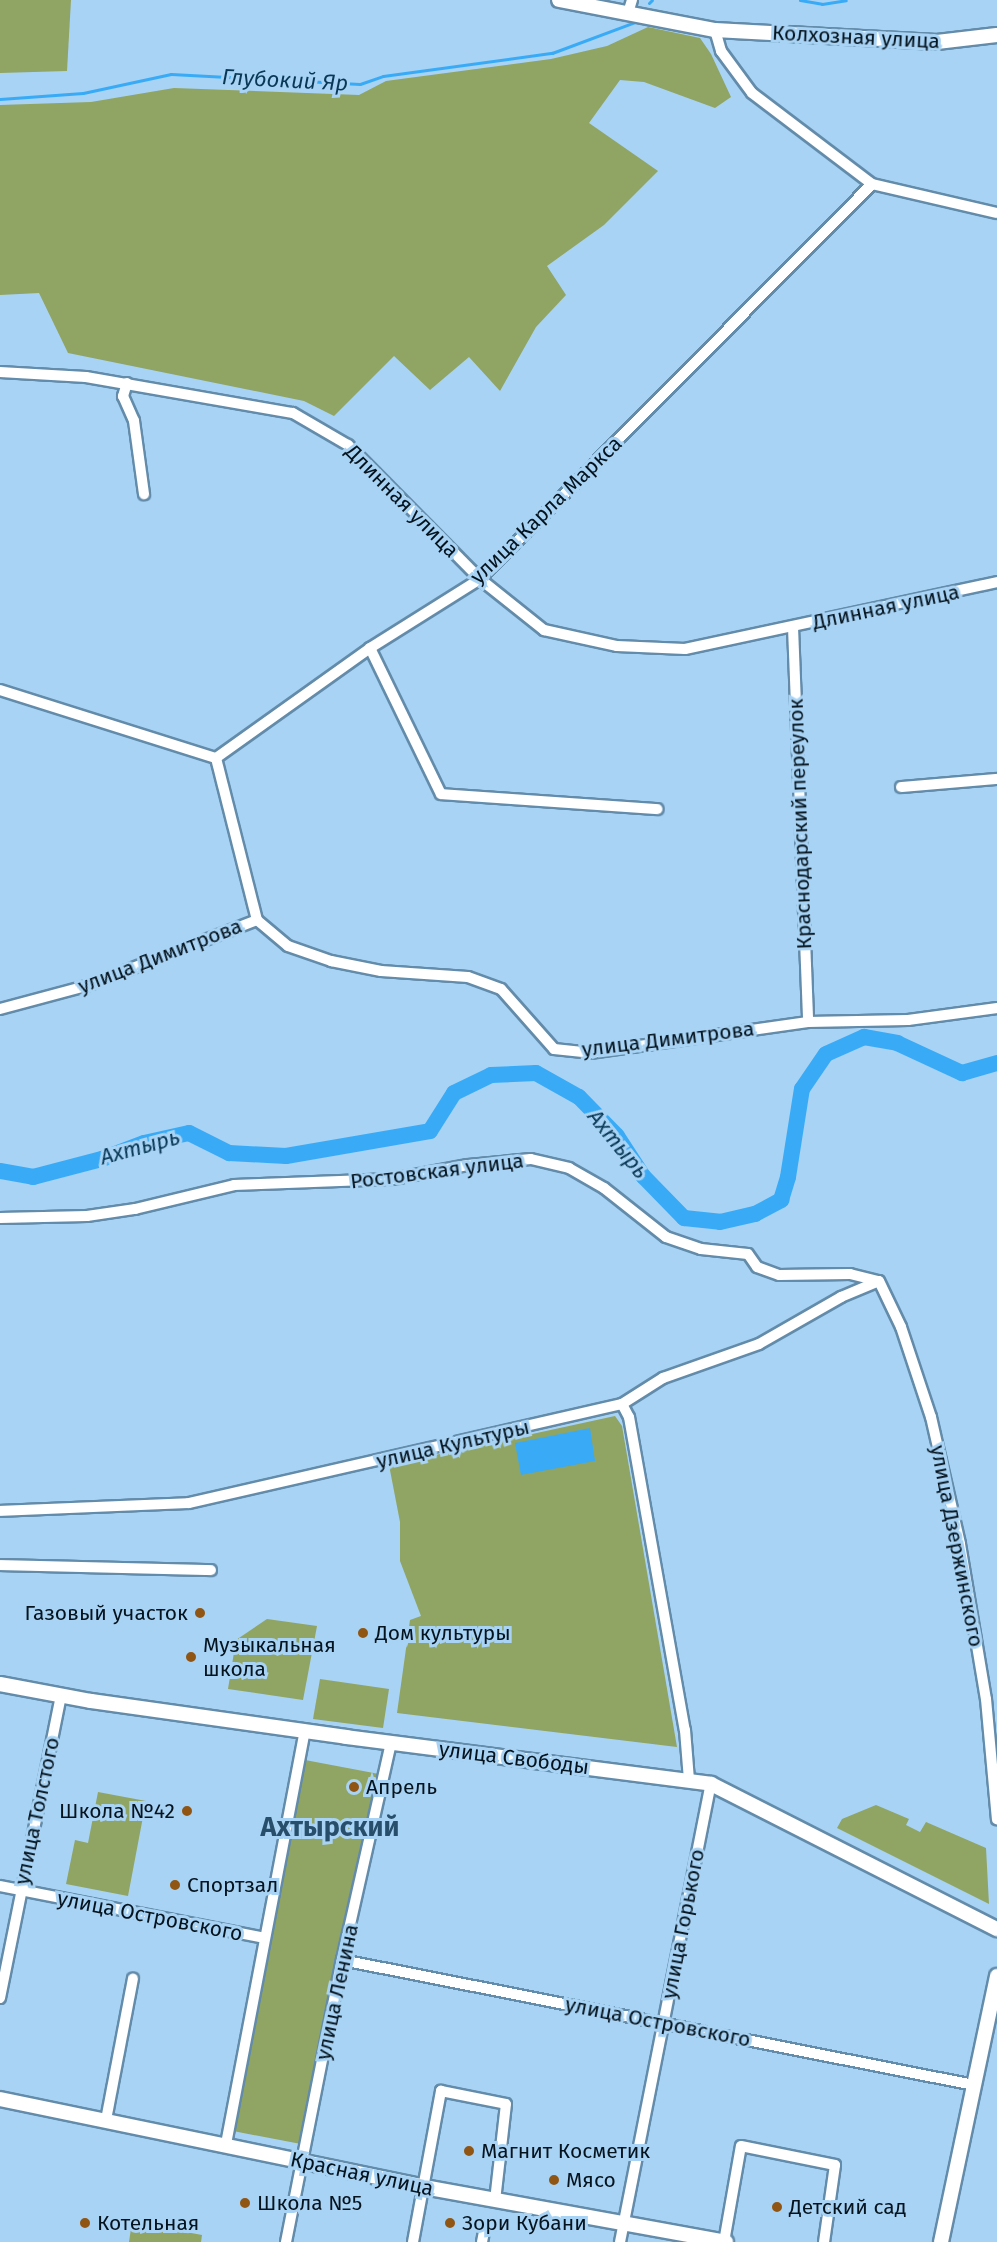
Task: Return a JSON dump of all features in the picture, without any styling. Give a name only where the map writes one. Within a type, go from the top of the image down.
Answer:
[{"type":"street","name":"Колхозная улица","points":[[559,0],[630,6],[715,30],[937,42],[997,35]]},
{"type":"street","points":[[715,30],[721,51],[752,93],[872,184],[997,213]]},
{"type":"street","name":"улица Карла Маркса","points":[[216,758],[370,648],[480,579],[872,184]]},
{"type":"street","name":"Длинная улица","points":[[0,372],[86,377],[293,413],[348,445],[480,579],[544,630],[617,646],[686,649],[997,582]]},
{"type":"street","points":[[127,383],[123,396],[134,421],[144,494]]},
{"type":"street","name":"Краснодарский переулок","points":[[793,627],[808,1022]]},
{"type":"street","points":[[370,648],[441,794],[657,809]]},
{"type":"street","points":[[0,690],[216,758],[257,920]]},
{"type":"street","points":[[901,787],[997,780]]},
{"type":"street","name":"улица Димитрова","points":[[0,1010],[86,986],[257,920],[288,946],[331,961],[381,971],[468,977],[501,990],[554,1048],[590,1053],[808,1022],[908,1020],[997,1008]]},
{"type":"street","name":"Ростовская улица","points":[[0,1218],[87,1216],[135,1209],[234,1185],[393,1179],[468,1165],[531,1159],[569,1168],[604,1188],[666,1237],[701,1249],[748,1254],[757,1267],[780,1275],[850,1274],[879,1281]]},
{"type":"street","name":"улица Культуры","points":[[0,1511],[189,1503],[621,1404],[663,1378],[759,1344],[842,1297],[879,1281]]},
{"type":"street","name":"улица Дзержинского","points":[[879,1281],[901,1328],[931,1417],[962,1555],[986,1699],[995,1776],[997,1819]]},
{"type":"street","points":[[621,1404],[629,1417],[685,1730],[689,1780]]},
{"type":"street","points":[[0,1565],[211,1570]]},
{"type":"street","name":"улица Свободы","points":[[0,1684],[61,1696],[305,1731],[711,1784],[997,1929]]},
{"type":"street","name":"улица Толстого","points":[[0,1998],[61,1696]]},
{"type":"street","points":[[226,2144],[305,1731]]},
{"type":"street","name":"улица Ленина","points":[[285,2242],[303,2162],[342,1959],[391,1743]]},
{"type":"street","name":"улица Горького","points":[[620,2242],[711,1784]]},
{"type":"street","name":"улица Островского","points":[[0,1886],[264,1938]]},
{"type":"street","name":"улица Островского","points":[[342,1959],[974,2085]]},
{"type":"street","points":[[941,2242],[997,1976]]},
{"type":"street","points":[[106,2120],[133,1979]]},
{"type":"street","points":[[413,2242],[441,2091],[506,2104],[495,2201]]},
{"type":"street","name":"Красная улица","points":[[0,2098],[424,2187],[725,2242]]},
{"type":"street","points":[[725,2242],[741,2146],[835,2165],[824,2242]]},
{"type":"street","points":[[482,2242],[485,2226]]},
{"type":"green space","points":[[0,0],[71,0],[67,71],[0,73]]},
{"type":"green space","points":[[648,27],[700,38],[711,54],[731,97],[715,108],[644,82],[620,80],[589,123],[658,171],[604,225],[547,266],[566,295],[536,327],[500,391],[469,357],[430,390],[394,356],[334,416],[304,401],[68,353],[39,293],[0,295],[0,105],[91,102],[174,88],[359,95],[386,81],[551,59],[607,46]]},
{"type":"green space","points":[[615,1416],[622,1426],[677,1747],[397,1713],[410,1620],[421,1616],[400,1561],[400,1522],[389,1465]]},
{"type":"green space","points":[[267,1619],[317,1626],[303,1700],[228,1689],[236,1640]]},
{"type":"green space","points":[[320,1679],[389,1689],[383,1728],[313,1719]]},
{"type":"green space","points":[[305,1760],[379,1774],[301,2144],[233,2131]]},
{"type":"green space","points":[[98,1792],[146,1801],[128,1896],[66,1884],[75,1840],[88,1843]]},
{"type":"green space","points":[[876,1805],[909,1819],[906,1825],[920,1832],[926,1822],[986,1848],[989,1904],[837,1828],[842,1819]]},
{"type":"green space","points":[[132,2222],[202,2235],[201,2242],[129,2242]]},
{"type":"water","points":[[590,1428],[595,1461],[521,1475],[515,1443]]},
{"type":"waterway","name":"Глубокий Яр","points":[[649,3],[652,0]]},
{"type":"waterway","name":"Глубокий Яр","points":[[800,0],[822,4],[846,0]]},
{"type":"waterway","name":"Глубокий Яр","points":[[0,99],[83,93],[171,74],[360,84],[383,76],[552,53],[635,22]]},
{"type":"waterway","name":"Ахтырь","points":[[0,1171],[33,1177],[102,1159],[144,1143],[189,1133],[229,1153],[286,1156],[430,1131],[454,1093],[491,1075],[536,1073],[579,1097],[617,1136],[643,1176],[684,1218],[720,1222],[755,1214],[781,1200],[788,1177],[802,1089],[826,1054],[864,1037],[897,1043],[962,1073],[997,1063]]},
{"type":"place","name":"Газовый участок","points":[[200,1613]]},
{"type":"place","name":"Дом культуры","points":[[363,1633]]},
{"type":"place","name":"Музыкальная школа","points":[[191,1657]]},
{"type":"place","name":"Апрель","points":[[354,1787]]},
{"type":"place","name":"Школа №42","points":[[187,1811]]},
{"type":"place","name":"Спортзал","points":[[175,1885]]},
{"type":"place","name":"Магнит Косметик","points":[[469,2151]]},
{"type":"place","name":"Мясо","points":[[554,2180]]},
{"type":"place","name":"Школа №5","points":[[245,2203]]},
{"type":"place","name":"Детский сад","points":[[777,2207]]},
{"type":"place","name":"Котельная","points":[[85,2223]]},
{"type":"place","name":"Зори Кубани","points":[[450,2223]]},
{"type":"district","name":"Ахтырский","points":[[330,1828]]}]
